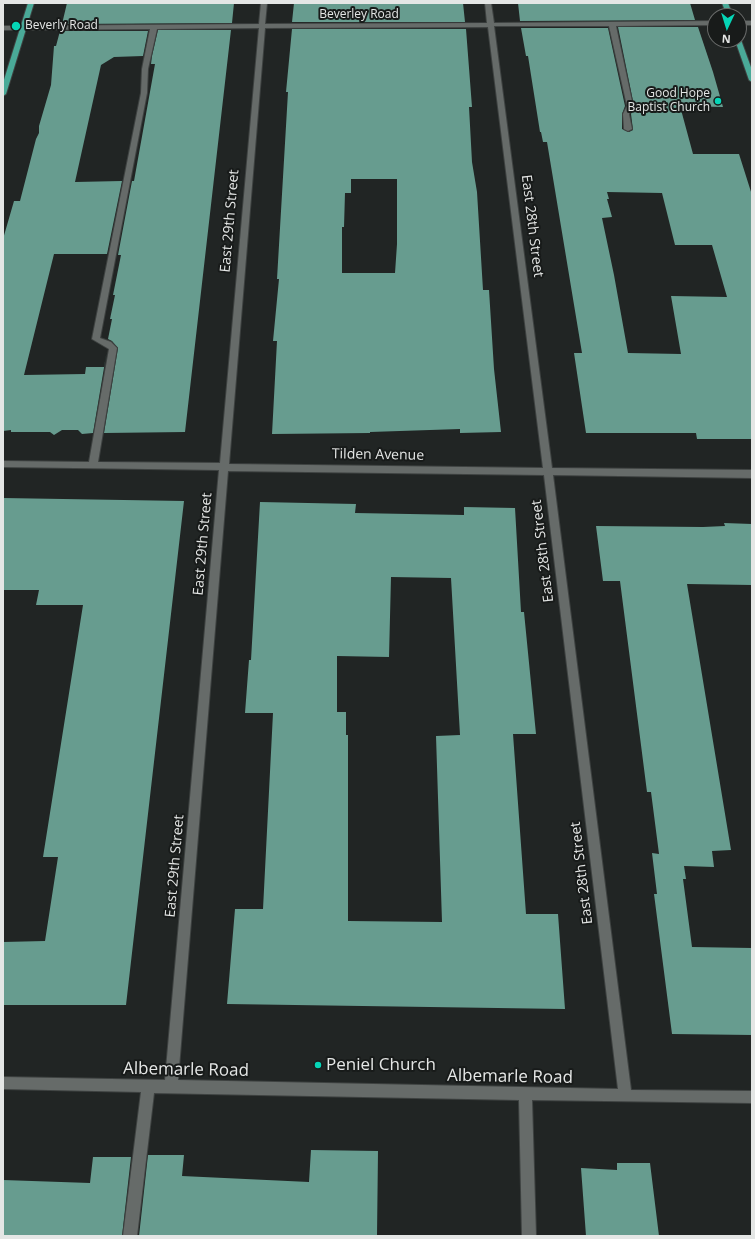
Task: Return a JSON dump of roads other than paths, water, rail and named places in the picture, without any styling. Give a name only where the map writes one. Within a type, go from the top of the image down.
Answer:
[{"type":"main road","points":[[3,94],[31,3]]},
{"type":"main road","points":[[741,48],[752,80]]},
{"type":"street","name":"East 29th Street","points":[[171,1087],[264,3]]},
{"type":"street","name":"East 28th Street","points":[[488,3],[548,472],[625,1096]]},
{"type":"street","name":"Beverley Road","points":[[3,28],[707,23]]},
{"type":"street","points":[[612,24],[630,106],[626,114],[628,129]]},
{"type":"street","points":[[93,465],[113,348],[96,339],[144,93],[145,69],[154,27]]},
{"type":"street","name":"Tilden Avenue","points":[[3,464],[752,474]]},
{"type":"street","name":"Albemarle Road","points":[[3,1083],[625,1096],[752,1097]]},
{"type":"street","points":[[130,1236],[148,1086]]},
{"type":"street","points":[[525,1094],[529,1236]]},
{"type":"place","name":"Beverly Road","points":[[16,26]]},
{"type":"place","name":"Good Hope Baptist Church","points":[[718,101]]},
{"type":"place","name":"Peniel Church","points":[[318,1065]]}]
